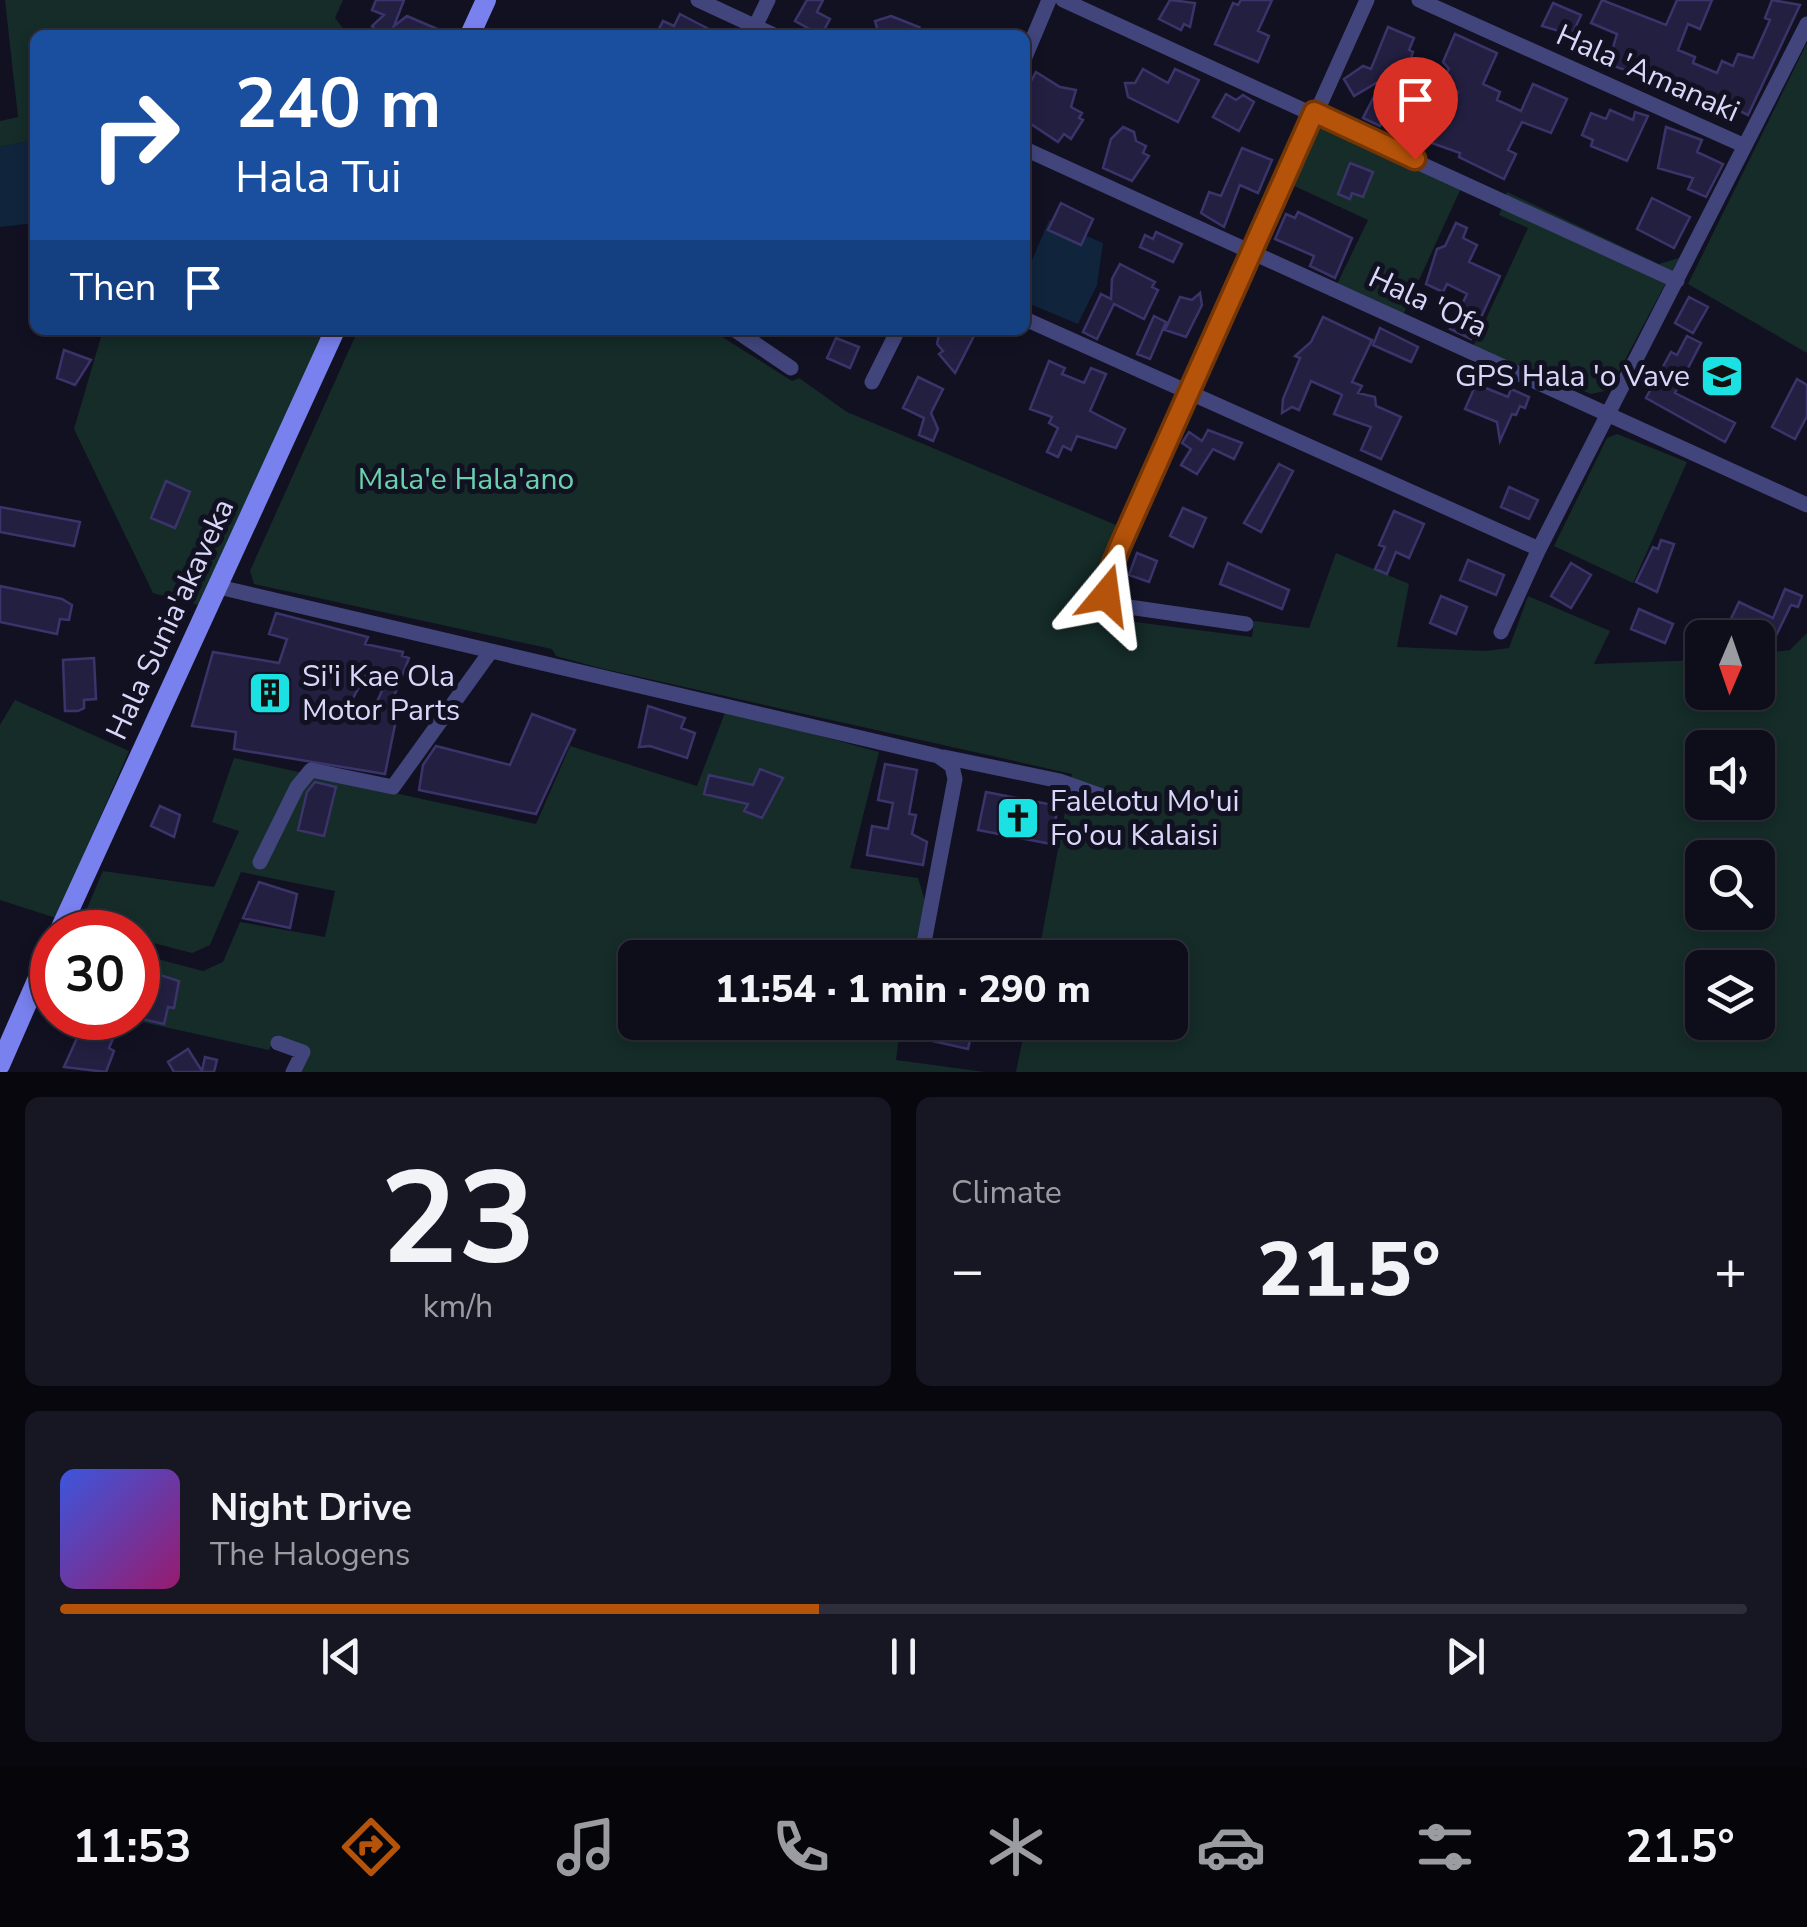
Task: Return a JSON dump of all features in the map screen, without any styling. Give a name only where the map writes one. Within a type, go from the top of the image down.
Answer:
[{"type":"street","points":[[472,30],[486,0]]},
{"type":"street","points":[[698,0],[751,30]]},
{"type":"street","points":[[753,30],[768,0]]},
{"type":"street","points":[[1030,46],[1050,0]]},
{"type":"street","points":[[1063,0],[1677,281]]},
{"type":"street","points":[[1246,624],[1158,615],[1115,606],[1106,595],[1107,578],[1367,0]]},
{"type":"street","name":"Hala 'Amanaki","points":[[1418,0],[1745,146]]},
{"type":"street","points":[[1500,632],[1807,24]]},
{"type":"street","name":"Hala 'Ofa","points":[[1030,151],[1807,506]]},
{"type":"street","points":[[1030,320],[1539,549]]},
{"type":"street","name":"Hala Sunia'akaveka","points":[[69,910],[333,335]]},
{"type":"street","points":[[742,335],[791,368]]},
{"type":"street","points":[[872,382],[896,335]]},
{"type":"street","points":[[218,587],[938,756],[1060,781],[1119,802]]},
{"type":"street","points":[[260,862],[297,787],[311,770],[393,787],[491,651]]},
{"type":"street","points":[[924,940],[955,779],[952,766],[938,756]]},
{"type":"street","points":[[0,1065],[30,996]]},
{"type":"street","points":[[278,1044],[302,1052],[293,1072]]},
{"type":"green space","points":[[5,0],[343,0],[335,18],[344,30],[30,30],[30,141],[0,147],[0,121],[18,117]]},
{"type":"green space","points":[[1807,43],[1807,353],[1688,284]]},
{"type":"green space","points":[[1325,123],[1462,186],[1403,315],[1337,284],[1368,220],[1290,184],[1316,126]]},
{"type":"green space","points":[[1507,192],[1659,264],[1679,258],[1609,390],[1591,394],[1473,347],[1528,228],[1499,215]]},
{"type":"green space","points":[[102,335],[325,335],[202,606],[153,593],[74,429]]},
{"type":"green space","name":"Mala'e Hala'ano","points":[[356,335],[719,335],[792,381],[799,378],[847,412],[1116,525],[1094,580],[1104,618],[1252,637],[1254,621],[1309,628],[1336,553],[1409,584],[1397,647],[1486,651],[1509,648],[1528,596],[1610,631],[1594,664],[1685,661],[1685,710],[1775,710],[1775,652],[1790,650],[1807,633],[1807,1072],[1016,1072],[1023,1040],[1188,1040],[1188,940],[1041,940],[1072,774],[600,668],[556,656],[552,649],[254,584],[250,571]]},
{"type":"green space","points":[[1617,434],[1687,462],[1633,583],[1554,546],[1607,438]]},
{"type":"green space","points":[[15,700],[129,751],[59,910],[31,910],[0,900],[0,725]]},
{"type":"green space","points":[[726,710],[879,752],[850,868],[918,878],[925,901],[916,940],[618,940],[618,1040],[899,1040],[896,1060],[985,1072],[301,1072],[298,1042],[276,1035],[269,1050],[160,1026],[160,960],[203,971],[223,962],[240,922],[325,937],[335,891],[241,872],[210,945],[192,953],[160,945],[160,910],[86,910],[103,871],[214,887],[239,831],[212,822],[234,758],[536,824],[570,746],[697,786]]},
{"type":"water","points":[[30,141],[30,224],[0,227],[0,147]]},
{"type":"water","points":[[1049,220],[1103,243],[1097,285],[1078,324],[1030,304],[1030,265]]},
{"type":"building","points":[[376,0],[404,0],[394,26],[407,16],[439,30],[376,30],[372,26],[384,15],[372,10]]},
{"type":"building","points":[[807,0],[823,0],[817,12],[830,19],[824,30],[812,30],[795,21]]},
{"type":"building","points":[[1170,0],[1195,3],[1190,27],[1184,24],[1181,30],[1159,19]]},
{"type":"building","points":[[1241,0],[1272,0],[1258,31],[1269,36],[1258,62],[1215,44],[1233,3],[1238,5]]},
{"type":"building","points":[[1602,0],[1666,25],[1677,0],[1712,0],[1700,29],[1688,24],[1678,50],[1695,57],[1693,63],[1717,73],[1722,61],[1733,66],[1738,54],[1753,58],[1770,20],[1765,18],[1772,0],[1800,5],[1748,115],[1727,105],[1723,112],[1710,106],[1714,98],[1690,86],[1687,92],[1608,64],[1617,34],[1591,23]]},
{"type":"building","points":[[1553,3],[1581,15],[1572,35],[1542,26]]},
{"type":"building","points":[[680,14],[711,30],[658,30],[663,21],[674,26]]},
{"type":"building","points":[[891,16],[919,27],[878,30],[875,21]]},
{"type":"building","points":[[1388,27],[1414,38],[1409,50],[1413,52],[1394,112],[1386,114],[1380,126],[1363,118],[1383,79],[1354,96],[1344,79],[1363,66],[1371,69]]},
{"type":"building","points":[[1455,34],[1497,53],[1483,84],[1500,92],[1497,100],[1521,111],[1533,84],[1567,99],[1551,133],[1522,122],[1508,150],[1516,154],[1504,179],[1459,157],[1460,153],[1415,137],[1425,116],[1446,126],[1458,92],[1441,84],[1449,69],[1443,62]]},
{"type":"building","points":[[1143,69],[1168,83],[1175,69],[1199,80],[1178,122],[1128,97],[1125,83],[1135,83]]},
{"type":"building","points":[[1036,72],[1060,87],[1076,90],[1071,107],[1082,113],[1079,118],[1083,120],[1071,139],[1064,134],[1058,142],[1030,123],[1030,83]]},
{"type":"building","points":[[1226,94],[1236,100],[1243,95],[1254,102],[1239,131],[1213,117]]},
{"type":"building","points":[[1610,110],[1633,120],[1635,112],[1648,116],[1627,161],[1591,146],[1593,140],[1582,135],[1591,113],[1606,119]]},
{"type":"building","points":[[1123,127],[1134,132],[1136,141],[1146,146],[1143,153],[1149,156],[1132,181],[1103,168],[1111,139]]},
{"type":"building","points":[[1666,127],[1702,140],[1697,152],[1723,164],[1706,197],[1688,189],[1693,178],[1658,168]]},
{"type":"building","points":[[1242,148],[1272,160],[1258,193],[1240,185],[1224,227],[1201,213],[1209,192],[1221,196]]},
{"type":"building","points":[[1350,163],[1373,172],[1363,197],[1352,193],[1350,199],[1338,194]]},
{"type":"building","points":[[1652,198],[1690,217],[1674,248],[1637,229]]},
{"type":"building","points":[[1061,203],[1093,219],[1081,245],[1048,230]]},
{"type":"building","points":[[1298,212],[1352,238],[1335,278],[1310,266],[1314,256],[1275,239],[1286,214],[1295,218]]},
{"type":"building","points":[[1456,223],[1467,228],[1463,238],[1477,245],[1469,262],[1500,276],[1471,339],[1450,329],[1467,294],[1447,284],[1443,292],[1426,284],[1437,249],[1445,246]]},
{"type":"building","points":[[1156,232],[1182,244],[1173,262],[1140,247],[1145,235],[1153,239]]},
{"type":"building","points":[[1120,264],[1155,282],[1152,287],[1158,290],[1144,319],[1114,304],[1097,339],[1083,332],[1101,294],[1111,299],[1112,279]]},
{"type":"building","points":[[1200,293],[1202,305],[1186,337],[1165,330],[1180,297],[1192,300]]},
{"type":"building","points":[[1689,297],[1708,307],[1693,333],[1675,323]]},
{"type":"building","points":[[1154,316],[1166,322],[1150,359],[1137,354]]},
{"type":"building","points":[[1323,317],[1372,340],[1352,382],[1362,386],[1358,393],[1375,397],[1376,406],[1401,417],[1381,459],[1361,450],[1371,427],[1334,414],[1342,395],[1338,393],[1311,381],[1299,410],[1292,407],[1282,413],[1283,399],[1300,358],[1295,356],[1311,342]]},
{"type":"building","points":[[1380,328],[1418,347],[1411,362],[1373,345]]},
{"type":"building","points":[[939,335],[974,335],[955,373],[939,354],[943,351],[937,344]]},
{"type":"building","points":[[1687,336],[1701,343],[1675,393],[1735,423],[1725,442],[1646,398],[1671,352],[1677,355]]},
{"type":"building","points":[[836,338],[859,347],[850,368],[827,358]]},
{"type":"building","points":[[64,350],[91,360],[75,385],[57,378]]},
{"type":"building","points":[[1049,361],[1065,368],[1062,374],[1084,383],[1091,368],[1106,374],[1090,411],[1125,429],[1116,448],[1077,436],[1071,450],[1063,446],[1058,457],[1047,452],[1058,428],[1049,423],[1052,417],[1030,409]]},
{"type":"building","points":[[918,377],[943,389],[931,413],[938,429],[933,441],[919,435],[924,418],[903,408]]},
{"type":"building","points":[[1797,379],[1807,385],[1807,416],[1795,439],[1772,427]]},
{"type":"building","points":[[1476,384],[1508,397],[1511,389],[1529,397],[1525,408],[1520,406],[1516,415],[1512,414],[1500,441],[1497,422],[1465,409]]},
{"type":"building","points":[[1208,430],[1242,443],[1234,459],[1213,449],[1197,474],[1181,465],[1191,449],[1182,443],[1189,432],[1202,441]]},
{"type":"building","points":[[1279,464],[1293,471],[1261,532],[1244,523]]},
{"type":"building","points":[[166,481],[190,492],[175,528],[151,518]]},
{"type":"building","points":[[1509,487],[1538,500],[1529,519],[1501,507]]},
{"type":"building","points":[[0,507],[80,522],[74,546],[0,532]]},
{"type":"building","points":[[1183,508],[1206,518],[1193,547],[1170,536]]},
{"type":"building","points":[[1394,511],[1424,524],[1409,558],[1396,552],[1387,574],[1375,569],[1385,547],[1379,545]]},
{"type":"building","points":[[1661,540],[1674,544],[1657,592],[1636,582],[1653,547],[1658,549]]},
{"type":"building","points":[[1137,553],[1157,561],[1149,582],[1129,575]]},
{"type":"building","points":[[1468,560],[1504,575],[1496,595],[1460,580]]},
{"type":"building","points":[[1228,563],[1289,590],[1282,609],[1220,584]]},
{"type":"building","points":[[1571,563],[1591,575],[1571,608],[1551,596]]},
{"type":"building","points":[[0,586],[62,599],[72,605],[69,620],[60,619],[57,634],[0,622]]},
{"type":"building","points":[[1785,589],[1802,596],[1798,607],[1791,605],[1775,638],[1775,620],[1730,620],[1739,602],[1773,618]]},
{"type":"building","points":[[1441,596],[1467,607],[1456,634],[1430,623]]},
{"type":"building","points":[[1639,609],[1673,624],[1665,643],[1631,629]]},
{"type":"building","name":"Si'i Kae Ola Motor Parts","points":[[276,613],[368,637],[365,644],[403,652],[402,656],[409,658],[389,709],[398,710],[385,774],[234,749],[236,732],[192,726],[213,652],[279,663],[287,639],[269,634]],"holes":[[[365,676],[385,684],[375,706],[351,702]]]},
{"type":"building","points":[[94,658],[96,699],[84,700],[84,708],[78,711],[65,711],[63,660]]},
{"type":"building","points":[[648,706],[685,718],[681,728],[695,733],[687,758],[650,746],[639,747]]},
{"type":"building","points":[[532,714],[575,730],[536,814],[419,790],[423,765],[436,746],[510,765]]},
{"type":"building","points":[[885,764],[917,770],[909,814],[916,815],[912,834],[927,842],[923,865],[867,855],[872,826],[888,829],[893,803],[878,800]]},
{"type":"building","points":[[760,769],[783,778],[762,818],[744,811],[748,804],[704,794],[709,775],[753,785]]},
{"type":"building","points":[[315,782],[336,787],[324,836],[298,830],[307,792]]},
{"type":"building","name":"Falelotu Mo'ui Fo'ou Kalaisi","points":[[986,792],[1058,806],[1051,844],[978,830]]},
{"type":"building","points":[[160,806],[180,815],[174,837],[151,826]]},
{"type":"building","points":[[259,882],[297,894],[290,928],[243,918]]},
{"type":"building","points":[[160,975],[179,981],[174,1008],[168,1007],[164,1024],[160,1023]]},
{"type":"building","points":[[76,1040],[112,1040],[109,1048],[114,1051],[106,1072],[64,1067]]},
{"type":"building","points":[[933,1040],[970,1040],[968,1049]]},
{"type":"building","points":[[188,1049],[202,1071],[205,1057],[217,1060],[214,1072],[174,1072],[168,1062]]},
{"type":"place","name":"GPS Hala 'o Vave","points":[[1722,376]]},
{"type":"place","name":"Si'i Kae Ola Motor Parts","points":[[270,693]]},
{"type":"place","name":"Falelotu Mo'ui Fo'ou Kalaisi","points":[[1018,818]]},
{"type":"route","points":[[1106,595],[1107,578],[1121,544],[1314,112],[1415,159]]}]
